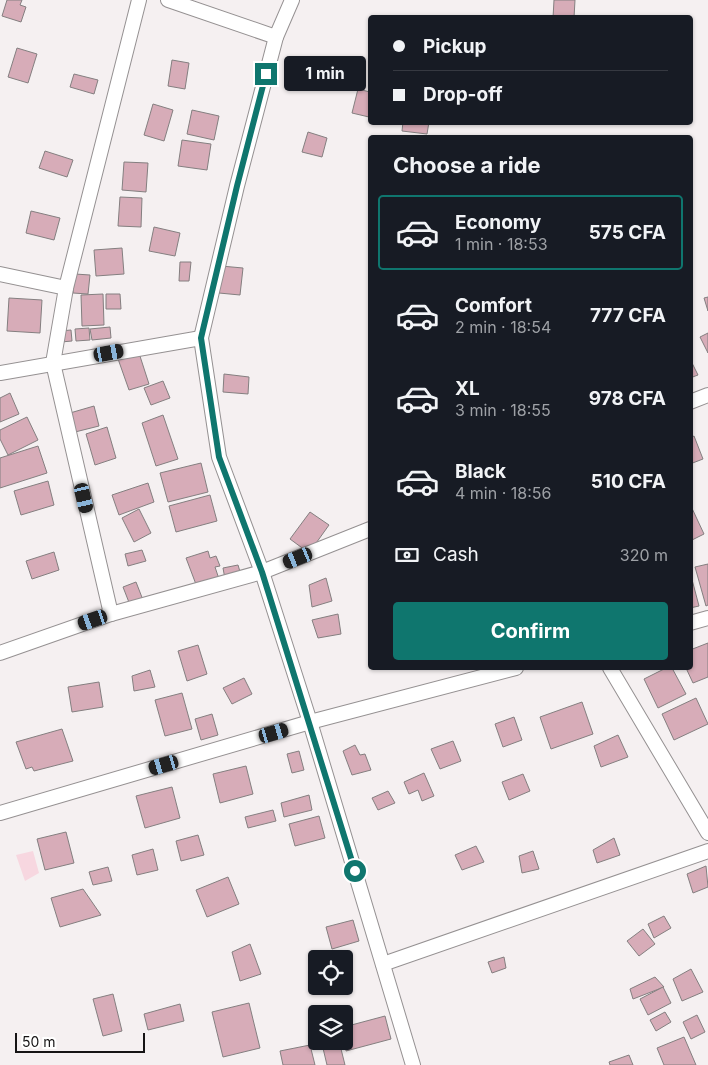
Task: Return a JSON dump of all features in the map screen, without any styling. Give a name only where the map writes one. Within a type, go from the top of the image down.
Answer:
[{"type":"street","points":[[111,614],[53,363],[66,288],[139,0]]},
{"type":"street","points":[[168,0],[276,37]]},
{"type":"street","points":[[292,0],[276,37],[237,186],[201,338],[219,457],[262,572],[310,722],[414,1065]]},
{"type":"street","points":[[0,274],[66,288]]},
{"type":"street","points":[[0,373],[201,338]]},
{"type":"street","points":[[693,401],[708,395]]},
{"type":"street","points":[[0,653],[111,614],[262,572],[368,530]]},
{"type":"street","points":[[693,622],[708,618]]},
{"type":"street","points":[[0,813],[310,722],[508,670]]},
{"type":"street","points":[[611,670],[708,833]]},
{"type":"street","points":[[383,964],[708,851]]},
{"type":"shaded area","points":[[33,851],[39,873],[25,881],[16,855]]},
{"type":"building","points":[[7,0],[22,0],[20,5],[26,7],[21,22],[2,16]]},
{"type":"building","points":[[554,0],[575,0],[574,15],[553,15]]},
{"type":"building","points":[[17,48],[37,54],[28,83],[8,77]]},
{"type":"building","points":[[172,60],[189,63],[185,89],[168,86]]},
{"type":"building","points":[[74,74],[98,80],[94,94],[70,87]]},
{"type":"building","points":[[358,89],[368,92],[368,117],[352,113]]},
{"type":"building","points":[[153,104],[173,110],[164,141],[144,135]]},
{"type":"building","points":[[192,110],[219,116],[214,140],[187,134]]},
{"type":"building","points":[[403,125],[428,125],[427,134],[402,131]]},
{"type":"building","points":[[308,132],[327,138],[322,157],[302,152]]},
{"type":"building","points":[[182,140],[211,144],[207,170],[178,166]]},
{"type":"building","points":[[45,151],[73,160],[67,177],[39,168]]},
{"type":"building","points":[[124,162],[148,163],[146,192],[122,190]]},
{"type":"building","points":[[120,197],[142,198],[141,227],[118,226]]},
{"type":"building","points":[[31,211],[60,218],[54,240],[26,233]]},
{"type":"building","points":[[154,227],[180,233],[175,256],[149,251]]},
{"type":"building","points":[[122,248],[124,274],[96,276],[94,250]]},
{"type":"building","points":[[180,262],[191,262],[189,281],[179,281]]},
{"type":"building","points":[[221,266],[243,268],[240,295],[219,293]]},
{"type":"building","points":[[75,274],[90,275],[88,294],[73,293]]},
{"type":"building","points":[[103,294],[104,325],[82,326],[81,295]]},
{"type":"building","points":[[106,294],[120,294],[121,309],[106,309]]},
{"type":"building","points":[[708,297],[708,311],[704,298]]},
{"type":"building","points":[[9,298],[42,300],[40,333],[7,331]]},
{"type":"building","points":[[110,327],[111,338],[92,340],[90,329]]},
{"type":"building","points":[[89,328],[90,340],[76,341],[75,329]]},
{"type":"building","points":[[71,330],[72,341],[61,342],[60,331]]},
{"type":"building","points":[[708,333],[708,353],[700,337]]},
{"type":"building","points":[[138,350],[149,384],[129,390],[117,356]]},
{"type":"building","points":[[693,365],[698,375],[693,377]]},
{"type":"building","points":[[224,374],[249,377],[248,394],[223,392]]},
{"type":"building","points":[[163,381],[170,398],[151,405],[144,388]]},
{"type":"building","points":[[10,393],[19,414],[0,422],[0,398]]},
{"type":"building","points":[[94,406],[99,426],[75,432],[70,413]]},
{"type":"building","points":[[163,415],[178,459],[156,466],[142,423]]},
{"type":"building","points":[[27,417],[38,440],[8,455],[0,439],[0,430]]},
{"type":"building","points":[[107,427],[116,458],[95,465],[86,434]]},
{"type":"building","points":[[693,436],[703,459],[693,463]]},
{"type":"building","points":[[38,446],[47,473],[0,488],[0,458]]},
{"type":"building","points":[[201,463],[208,492],[168,502],[160,473]]},
{"type":"building","points":[[48,481],[54,505],[21,515],[14,491]]},
{"type":"building","points":[[148,483],[154,502],[119,515],[112,495]]},
{"type":"building","points":[[210,495],[217,521],[176,532],[169,506]]},
{"type":"building","points":[[139,509],[151,533],[134,542],[122,518]]},
{"type":"building","points":[[693,510],[704,534],[693,540]]},
{"type":"building","points":[[310,512],[329,525],[309,553],[290,539]]},
{"type":"building","points":[[142,550],[146,561],[128,566],[125,554]]},
{"type":"building","points":[[208,551],[210,558],[216,556],[220,566],[215,567],[219,579],[197,587],[186,558]]},
{"type":"building","points":[[54,552],[59,570],[32,579],[26,561]]},
{"type":"building","points":[[708,564],[708,605],[706,606],[695,567]]},
{"type":"building","points":[[238,565],[241,575],[225,579],[223,568]]},
{"type":"building","points":[[326,578],[332,601],[312,607],[309,585]]},
{"type":"building","points":[[136,582],[143,600],[130,605],[123,587]]},
{"type":"building","points":[[693,583],[699,606],[693,607]]},
{"type":"building","points":[[338,614],[341,634],[318,638],[312,620]]},
{"type":"building","points":[[708,643],[708,677],[693,683],[687,670],[693,670],[693,649]]},
{"type":"building","points":[[198,645],[207,674],[187,681],[178,651]]},
{"type":"building","points":[[150,670],[155,687],[134,691],[132,676]]},
{"type":"building","points":[[662,670],[673,670],[686,694],[658,708],[644,679]]},
{"type":"building","points":[[244,678],[252,694],[232,704],[223,688]]},
{"type":"building","points":[[99,682],[103,707],[72,712],[68,687]]},
{"type":"building","points":[[182,693],[192,729],[165,736],[155,700]]},
{"type":"building","points":[[696,698],[708,724],[674,740],[662,714]]},
{"type":"building","points":[[582,702],[593,734],[551,749],[540,717]]},
{"type":"building","points":[[212,714],[218,735],[201,740],[195,719]]},
{"type":"building","points":[[514,717],[522,740],[503,747],[495,724]]},
{"type":"building","points":[[62,729],[73,761],[34,771],[32,767],[26,769],[16,742]]},
{"type":"building","points":[[618,735],[628,757],[601,767],[594,746]]},
{"type":"building","points":[[453,741],[461,761],[440,769],[431,749]]},
{"type":"building","points":[[355,745],[360,755],[365,754],[371,770],[352,775],[343,751]]},
{"type":"building","points":[[299,751],[304,770],[292,773],[287,754]]},
{"type":"building","points":[[246,766],[253,794],[220,803],[213,774]]},
{"type":"building","points":[[424,773],[434,796],[422,801],[418,790],[409,794],[404,782]]},
{"type":"building","points":[[523,774],[530,791],[509,800],[502,782]]},
{"type":"building","points":[[172,787],[180,818],[145,828],[136,796]]},
{"type":"building","points":[[388,791],[395,803],[378,810],[372,798]]},
{"type":"building","points":[[309,795],[312,810],[284,817],[281,803]]},
{"type":"building","points":[[273,810],[276,821],[248,828],[245,817]]},
{"type":"building","points":[[319,816],[325,838],[295,846],[289,824]]},
{"type":"building","points":[[66,832],[74,863],[45,870],[37,839]]},
{"type":"building","points":[[198,835],[204,855],[181,861],[176,841]]},
{"type":"building","points":[[614,838],[620,855],[597,863],[593,850]]},
{"type":"building","points":[[476,846],[484,862],[462,870],[455,855]]},
{"type":"building","points":[[153,849],[158,870],[137,875],[132,855]]},
{"type":"building","points":[[533,851],[539,869],[522,873],[519,856]]},
{"type":"building","points":[[706,866],[708,887],[693,893],[687,874]]},
{"type":"building","points":[[108,867],[112,881],[93,885],[89,872]]},
{"type":"building","points":[[228,877],[239,904],[207,917],[196,890]]},
{"type":"building","points":[[83,889],[101,915],[60,927],[51,898]]},
{"type":"building","points":[[664,916],[671,928],[654,938],[648,924]]},
{"type":"building","points":[[353,920],[359,941],[332,949],[326,927]]},
{"type":"building","points":[[643,929],[655,944],[639,956],[627,941]]},
{"type":"building","points":[[250,944],[261,974],[240,981],[232,952]]},
{"type":"building","points":[[504,957],[506,968],[492,973],[488,962]]},
{"type":"building","points":[[691,969],[703,992],[682,1001],[673,979]]},
{"type":"building","points":[[655,977],[664,987],[633,999],[630,989]]},
{"type":"building","points":[[663,987],[671,1003],[648,1015],[640,999]]},
{"type":"building","points":[[113,994],[122,1031],[103,1036],[93,999]]},
{"type":"building","points":[[249,1003],[260,1048],[223,1057],[212,1012]]},
{"type":"building","points":[[180,1004],[184,1021],[148,1030],[144,1014]]},
{"type":"building","points":[[665,1012],[671,1022],[656,1031],[650,1020]]},
{"type":"building","points":[[697,1015],[705,1032],[691,1039],[683,1022]]},
{"type":"building","points":[[385,1016],[391,1039],[353,1049],[353,1025]]},
{"type":"building","points":[[684,1037],[696,1065],[664,1065],[657,1048]]},
{"type":"building","points":[[308,1045],[308,1050],[311,1050],[315,1065],[283,1065],[280,1051]]},
{"type":"building","points":[[323,1050],[341,1050],[345,1065],[327,1065]]},
{"type":"building","points":[[629,1055],[633,1065],[610,1065],[609,1062]]},
{"type":"route","points":[[266,74],[201,338],[219,457],[262,572],[355,871]]}]
